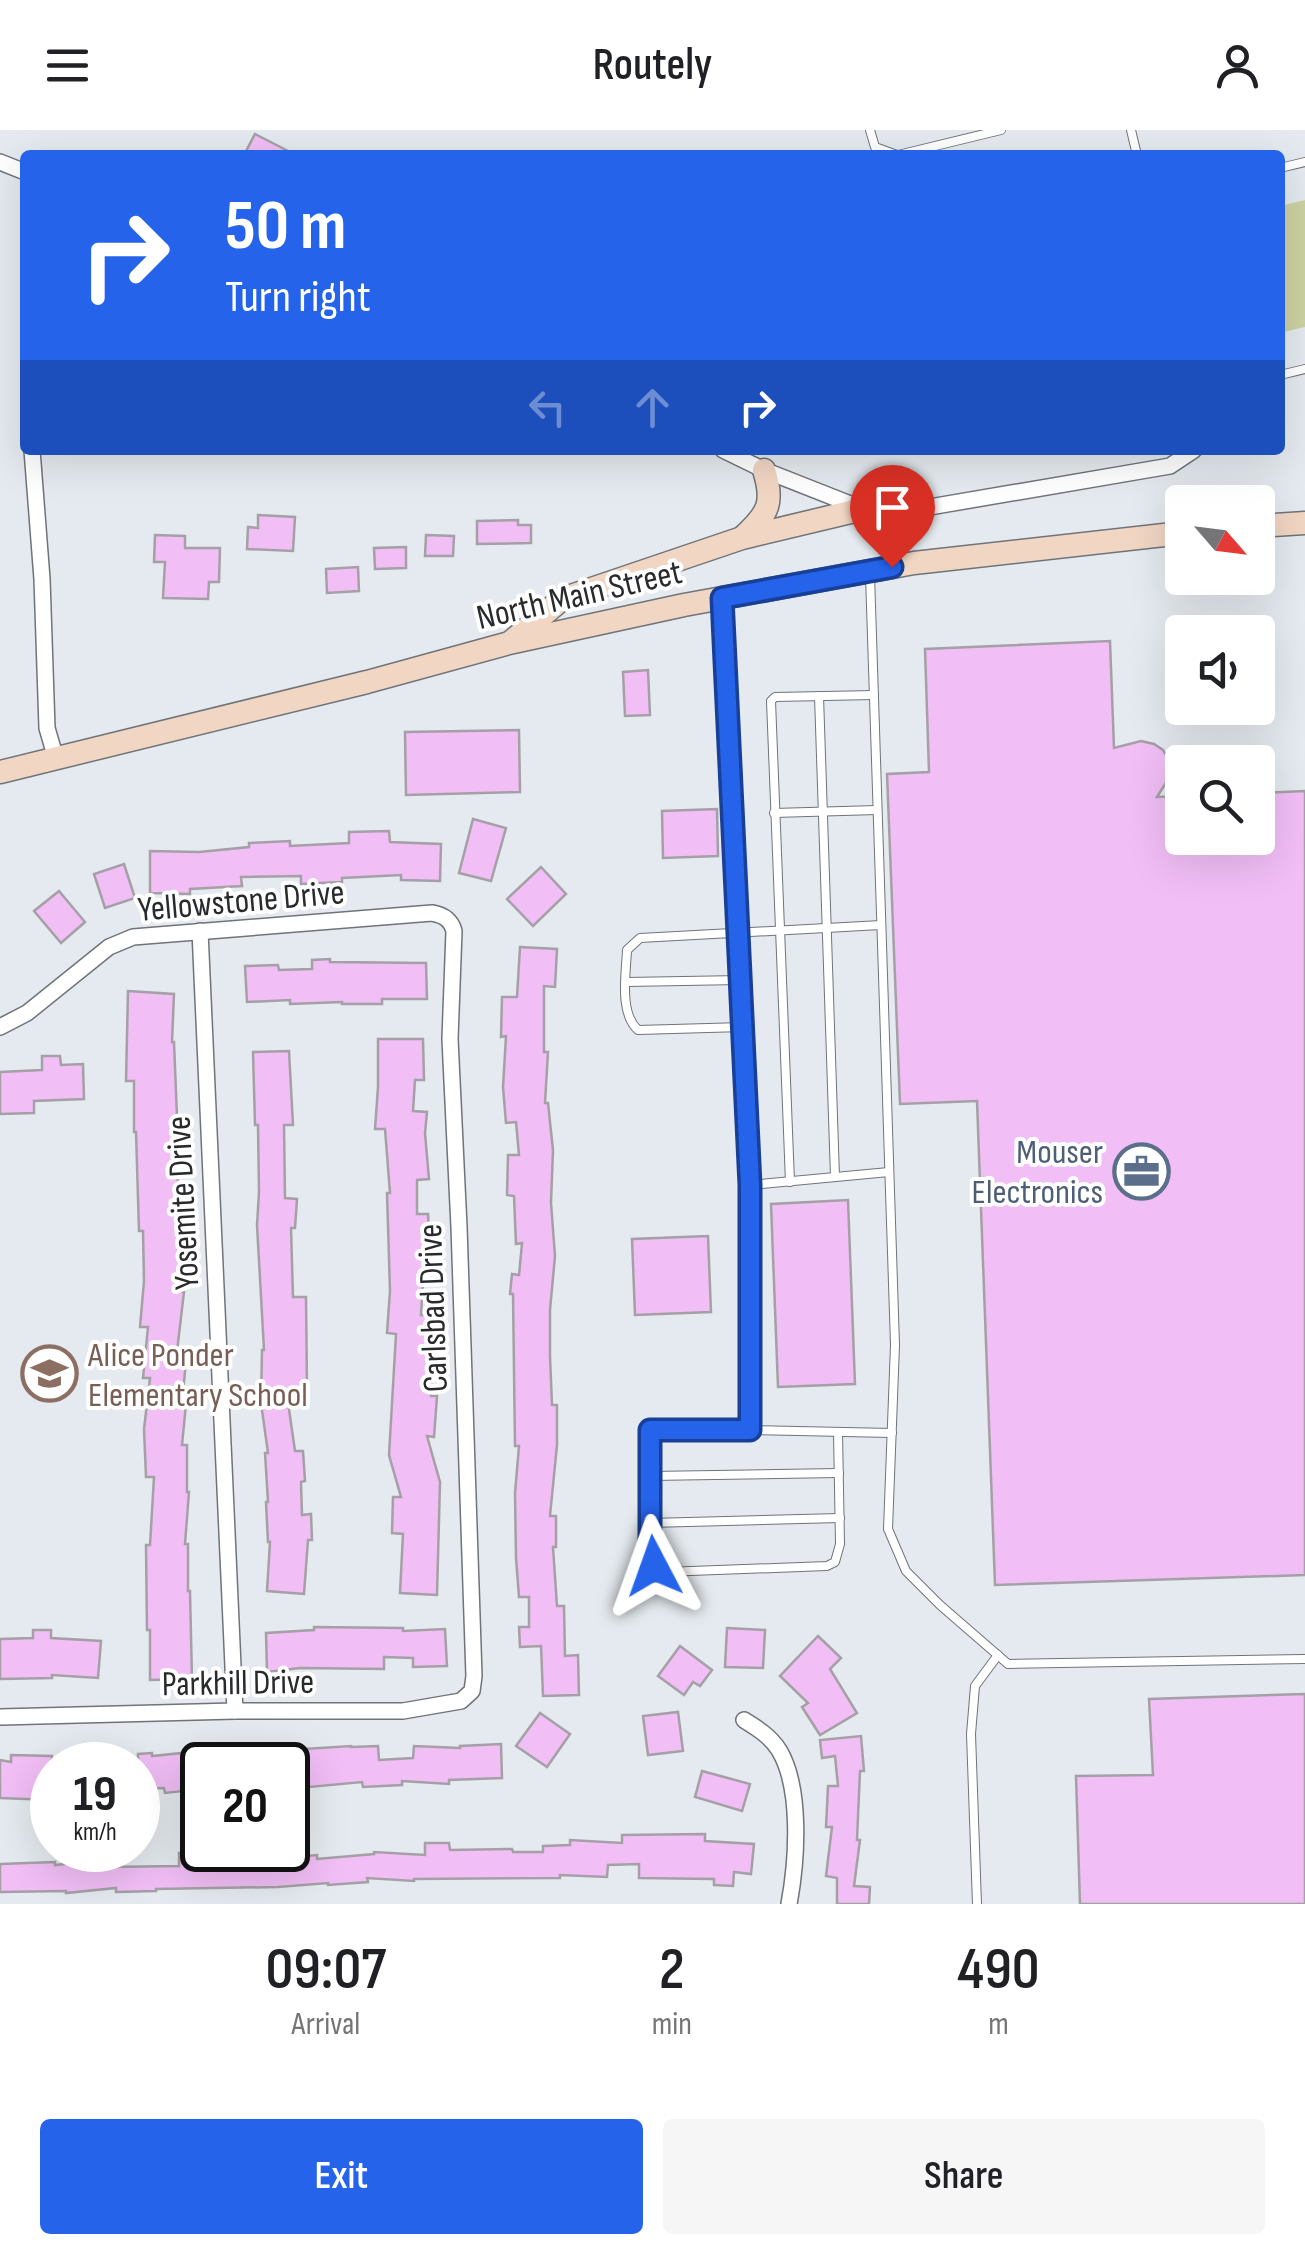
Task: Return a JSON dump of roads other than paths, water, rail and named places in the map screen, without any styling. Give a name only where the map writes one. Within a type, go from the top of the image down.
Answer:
[{"type":"main road","points":[[742,538],[761,521],[768,507],[771,491],[764,470]]},
{"type":"main road","points":[[509,644],[562,600],[742,538],[864,508]]},
{"type":"main road","points":[[1275,525],[1305,523]]},
{"type":"main road","name":"North Main Street","points":[[0,772],[509,644],[722,598],[914,563],[1165,534]]},
{"type":"street","points":[[32,455],[42,579],[46,728],[56,759]]},
{"type":"street","points":[[734,455],[864,508],[918,509],[1170,466],[1186,455]]},
{"type":"street","name":"Yellowstone Drive","points":[[0,1027],[27,1013],[109,947],[133,938],[432,913],[452,923]]},
{"type":"street","name":"Carlsbad Drive","points":[[452,923],[450,1040],[474,1608],[472,1691]]},
{"type":"street","name":"Yosemite Drive","points":[[200,932],[235,1711]]},
{"type":"street","name":"Parkhill Drive","points":[[0,1717],[403,1711],[461,1701],[472,1691]]},
{"type":"street","points":[[744,1720],[777,1746],[786,1765],[794,1807],[795,1850],[788,1904]]},
{"type":"lane","points":[[870,130],[876,148],[882,150]]},
{"type":"lane","points":[[919,150],[1001,130]]},
{"type":"lane","points":[[870,571],[894,1345],[888,1530],[906,1571],[1008,1664],[1305,1659]]},
{"type":"lane","points":[[722,598],[750,1185],[750,1430]]},
{"type":"lane","points":[[790,1182],[771,702],[776,698],[874,694]]},
{"type":"lane","points":[[819,696],[835,1177]]},
{"type":"lane","points":[[774,813],[877,810]]},
{"type":"lane","points":[[743,1028],[638,1030],[631,1024],[627,1007],[627,950],[640,938],[881,925]]},
{"type":"lane","points":[[626,982],[740,980]]},
{"type":"lane","points":[[750,1185],[888,1172]]},
{"type":"lane","points":[[838,1432],[840,1544],[835,1562],[826,1566],[664,1572],[654,1566],[650,1552],[650,1430],[750,1430],[892,1433]]},
{"type":"lane","points":[[650,1476],[838,1473]]},
{"type":"lane","points":[[650,1523],[840,1518]]},
{"type":"lane","points":[[977,1904],[971,1734],[975,1686],[998,1655]]},
{"type":"place","name":"Mouser Electronics","points":[[1142,1171]]},
{"type":"place","name":"Alice Ponder Elementary School","points":[[49,1374]]}]
